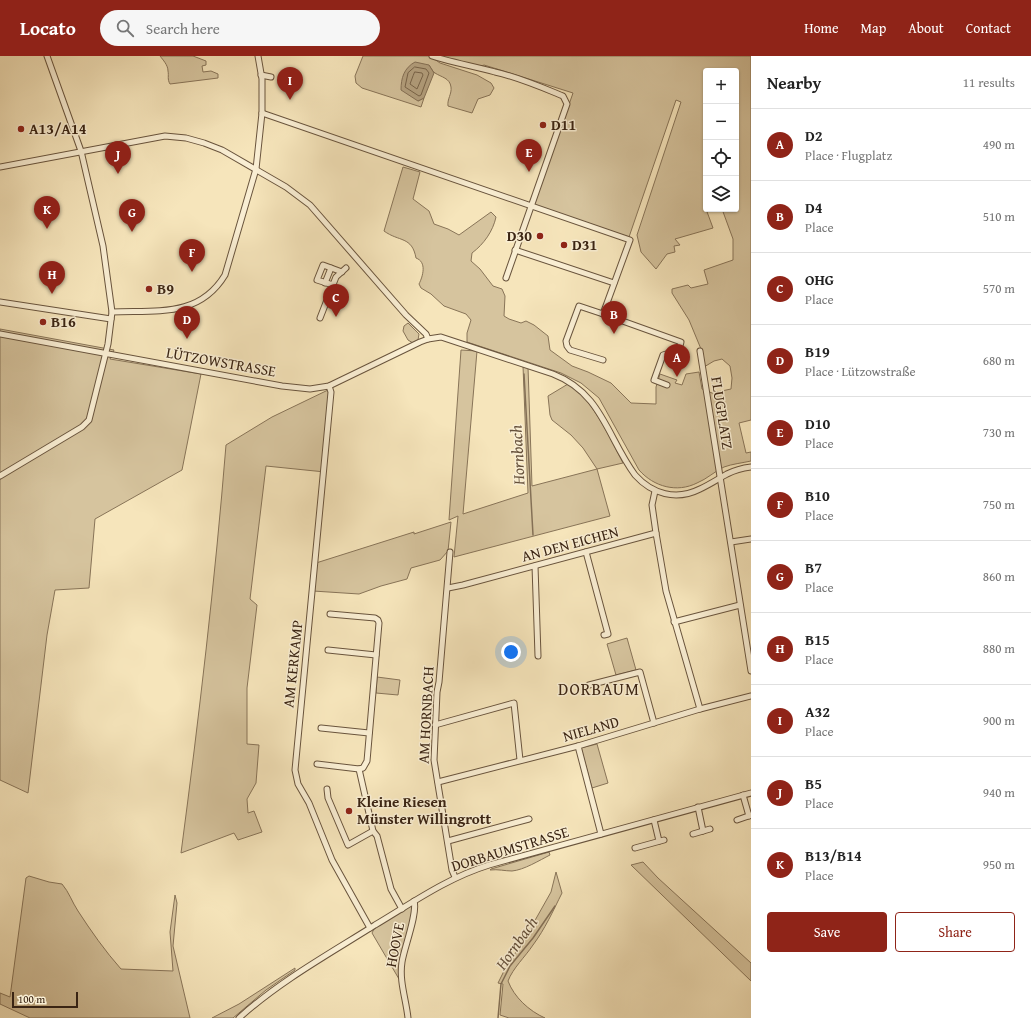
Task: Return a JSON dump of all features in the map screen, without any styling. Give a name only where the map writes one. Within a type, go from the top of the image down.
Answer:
[{"type":"street","points":[[0,476],[87,423],[106,353],[112,312],[103,246],[81,151],[47,56]]},
{"type":"street","points":[[112,312],[172,310],[183,308],[200,301],[211,293],[218,286],[225,275],[256,169],[262,113],[261,75],[258,56]]},
{"type":"street","points":[[432,56],[451,62],[496,72],[563,96],[567,104],[506,278]]},
{"type":"street","points":[[261,75],[271,78]]},
{"type":"street","points":[[262,113],[630,240],[603,314]]},
{"type":"street","points":[[0,167],[165,136],[186,138],[222,150],[286,187],[310,205],[428,338]]},
{"type":"street","points":[[516,250],[614,284]]},
{"type":"street","points":[[320,318],[333,285],[336,277],[344,270],[323,265],[317,280],[333,285]]},
{"type":"street","points":[[326,283],[331,268]]},
{"type":"street","points":[[0,302],[111,318]]},
{"type":"street","points":[[603,360],[570,350],[567,346],[566,341],[579,306],[681,342],[679,350],[663,355],[654,380],[667,384]]},
{"type":"street","name":"LÜTZOWSTRASSE","points":[[0,334],[302,389],[315,389],[329,386],[428,338],[441,337],[553,374],[571,382],[594,404],[635,475],[641,482],[655,491],[674,495],[687,494],[699,490],[736,470],[751,467]]},
{"type":"street","name":"FLUGPLATZ","points":[[700,351],[751,671]]},
{"type":"street","name":"AM KERKAMP","points":[[329,386],[331,392],[295,770],[298,784],[311,807],[332,860],[370,928]]},
{"type":"street","points":[[655,491],[652,505],[665,584],[674,622],[700,709]]},
{"type":"street","name":"AN DEN EICHEN","points":[[448,588],[463,586],[656,533]]},
{"type":"street","points":[[731,542],[751,538]]},
{"type":"street","name":"AM HORNBACH","points":[[450,552],[448,588],[437,692],[434,760],[452,870],[455,877]]},
{"type":"street","points":[[586,552],[608,634],[604,635]]},
{"type":"street","points":[[535,566],[538,656]]},
{"type":"street","points":[[674,622],[740,605]]},
{"type":"street","points":[[316,764],[359,769],[363,768],[367,760],[370,733],[379,623],[378,620],[375,618],[330,614]]},
{"type":"street","points":[[328,650],[376,655]]},
{"type":"street","points":[[589,685],[640,672],[654,723]]},
{"type":"street","name":"NIELAND","points":[[438,782],[578,746],[700,709],[751,696]]},
{"type":"street","points":[[435,725],[514,703],[520,760]]},
{"type":"street","points":[[320,728],[370,733]]},
{"type":"street","points":[[578,746],[601,834]]},
{"type":"street","points":[[359,769],[373,831],[377,836],[390,889],[402,909]]},
{"type":"street","points":[[327,789],[328,798],[348,845],[373,831]]},
{"type":"street","name":"DORBAUMSTRASSE","points":[[239,1018],[288,980],[370,928],[455,877],[488,865],[751,793]]},
{"type":"street","points":[[737,820],[750,816],[743,795]]},
{"type":"street","points":[[698,807],[703,831]]},
{"type":"street","points":[[448,841],[528,819]]},
{"type":"street","points":[[635,848],[662,841],[654,820]]},
{"type":"street","points":[[693,834],[710,829]]},
{"type":"street","name":"HOOVE","points":[[408,1018],[401,972],[415,910],[414,901]]},
{"type":"shaded area","points":[[160,56],[193,56],[206,61],[206,65],[202,66],[203,72],[211,71],[218,74],[218,78],[170,84],[167,67]]},
{"type":"shaded area","points":[[363,56],[430,56],[440,63],[477,75],[491,83],[494,88],[490,95],[478,99],[472,113],[448,106],[451,90],[450,84],[447,80],[434,72],[429,65],[418,101],[424,98],[421,107],[362,88],[356,83],[355,76]]},
{"type":"shaded area","points":[[432,56],[751,56],[751,420],[739,423],[746,453],[751,452],[751,461],[724,467],[701,481],[682,488],[666,487],[652,481],[639,470],[599,398],[581,383],[561,373],[467,342],[467,333],[471,320],[466,314],[444,306],[431,294],[421,288],[419,284],[423,273],[423,266],[422,263],[416,258],[411,246],[404,240],[384,231],[403,167],[420,172],[413,199],[429,211],[434,224],[459,235],[491,212],[496,217],[493,227],[487,237],[472,253],[471,261],[480,269],[493,286],[502,289],[505,296],[504,316],[521,323],[526,321],[534,325],[548,336],[550,350],[572,366],[611,383],[631,403],[656,404],[656,387],[660,374],[677,380],[675,383],[682,385],[686,374],[699,372],[702,389],[712,393],[731,389],[732,378],[730,366],[722,359],[714,361],[704,367],[701,349],[689,320],[672,293],[672,289],[688,285],[691,288],[708,284],[704,270],[733,260],[733,239],[723,212],[739,212],[739,68],[703,68],[703,212],[707,212],[713,228],[675,239],[680,245],[674,246],[675,252],[667,254],[656,269],[641,252],[637,235],[681,102],[676,100],[629,237],[534,205],[573,93],[484,65],[477,68]]},
{"type":"shaded area","points":[[408,323],[419,334],[418,340],[413,343],[408,340],[403,331],[404,326]]},
{"type":"shaded area","points":[[0,329],[114,350],[110,359],[201,374],[182,470],[95,519],[89,588],[55,590],[47,635],[28,793],[0,780]]},
{"type":"shaded area","points":[[461,350],[477,351],[463,514],[528,493],[523,366],[528,367],[532,486],[597,469],[610,516],[454,557],[458,516],[449,520]]},
{"type":"shaded area","points":[[568,384],[584,398],[600,419],[623,463],[597,469],[583,448],[571,435],[552,420],[550,415],[548,396]]},
{"type":"shaded area","points":[[328,390],[329,396],[325,472],[266,466],[250,599],[257,605],[247,688],[247,744],[259,745],[256,783],[247,799],[248,813],[254,811],[262,832],[238,840],[234,833],[181,853],[206,649],[226,445],[272,417]]},
{"type":"shaded area","points":[[451,522],[448,551],[440,560],[411,568],[407,579],[359,594],[313,591],[316,563]]},
{"type":"shaded area","points":[[627,638],[636,670],[616,675],[607,644]]},
{"type":"shaded area","points":[[377,677],[400,680],[398,695],[376,693]]},
{"type":"shaded area","points":[[597,744],[608,783],[592,788],[581,748]]},
{"type":"shaded area","points":[[549,852],[550,855],[522,869],[512,871],[490,870],[491,869]]},
{"type":"shaded area","points":[[643,862],[658,878],[751,963],[751,981],[631,865]]},
{"type":"shaded area","points":[[556,872],[562,893],[549,920],[508,981],[514,993],[523,1003],[533,1012],[545,1018],[509,1018],[500,1015],[503,984],[498,983],[509,961],[520,947],[551,892]]},
{"type":"shaded area","points":[[29,876],[62,884],[93,933],[121,969],[173,971],[170,932],[175,895],[177,903],[173,946],[190,1018],[30,1018],[0,1004],[0,993],[10,997],[26,878]]},
{"type":"shaded area","points":[[413,904],[416,909],[399,979],[372,933],[374,929]]},
{"type":"shaded area","points":[[295,968],[295,970],[266,990],[233,1018],[212,1018],[239,1004]]},
{"type":"water","points":[[415,62],[429,65],[434,73],[424,98],[418,101],[401,90],[402,81],[406,70]]},
{"type":"waterway","name":"Hornbach","points":[[524,374],[533,535]]},
{"type":"waterway","name":"Hornbach","points":[[498,1018],[501,984],[510,966],[533,938],[555,906]]},
{"type":"place","name":"A32","points":[[290,100]]},
{"type":"place","name":"D11","points":[[543,125]]},
{"type":"place","name":"A13/A14","points":[[21,129]]},
{"type":"place","name":"D10","points":[[529,172]]},
{"type":"place","name":"B5","points":[[118,174]]},
{"type":"place","name":"B13/B14","points":[[47,229]]},
{"type":"place","name":"B7","points":[[132,232]]},
{"type":"place","name":"D30","points":[[540,236]]},
{"type":"place","name":"D31","points":[[564,245]]},
{"type":"place","name":"B10","points":[[192,272]]},
{"type":"place","name":"B9","points":[[149,289]]},
{"type":"place","name":"B15","points":[[52,294]]},
{"type":"place","name":"OHG","points":[[336,317]]},
{"type":"place","name":"B16","points":[[43,322]]},
{"type":"place","name":"D4","points":[[614,334]]},
{"type":"place","name":"B19","points":[[187,339]]},
{"type":"place","name":"D2","points":[[677,377]]},
{"type":"place","name":"Kleine Riesen Münster Willingrott","points":[[349,811]]},
{"type":"district","name":"DORBAUM","points":[[599,689]]}]
